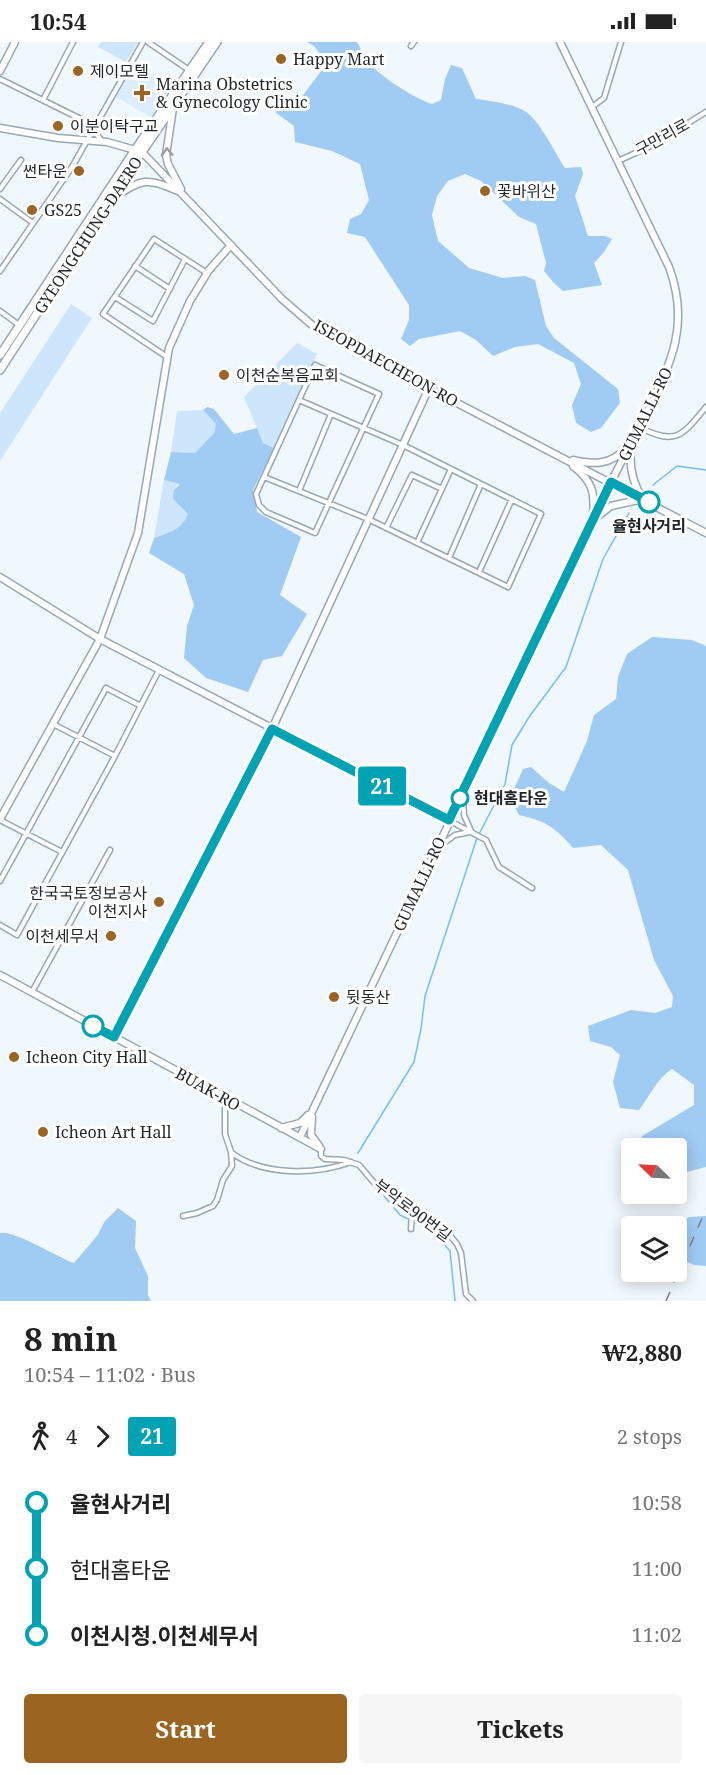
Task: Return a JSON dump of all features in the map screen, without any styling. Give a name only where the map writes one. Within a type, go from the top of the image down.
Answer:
[{"type":"main road","name":"GYEONGCHUNG-DAERO","points":[[0,355],[209,42]]},
{"type":"main road","name":"GYEONGCHUNG-DAERO","points":[[0,370],[113,198],[138,151],[173,108],[218,42]]},
{"type":"street","points":[[0,70],[15,42]]},
{"type":"street","points":[[43,100],[73,42]]},
{"type":"street","points":[[0,271],[69,173],[143,42]]},
{"type":"street","points":[[148,42],[190,71]]},
{"type":"street","name":"GUMALLI-RO","points":[[300,1137],[449,820],[675,351],[679,316],[676,290],[669,267],[560,42]]},
{"type":"street","points":[[592,107],[604,98],[621,42]]},
{"type":"street","points":[[0,80],[95,126]]},
{"type":"street","points":[[173,108],[166,155],[182,193]]},
{"type":"street","name":"구만리로","points":[[618,161],[654,145],[706,112]]},
{"type":"street","points":[[95,126],[97,135],[104,142]]},
{"type":"street","points":[[0,128],[58,138],[104,142],[138,151]]},
{"type":"street","name":"ISEOPDAECHEON-RO","points":[[138,151],[182,193],[282,299],[312,325],[706,533]]},
{"type":"street","points":[[0,189],[21,160]]},
{"type":"street","points":[[113,198],[131,187],[149,181],[182,193]]},
{"type":"street","points":[[0,199],[33,223]]},
{"type":"street","points":[[168,357],[103,314],[154,239],[207,273]]},
{"type":"street","points":[[62,852],[0,819],[100,639],[138,533],[169,348],[190,301],[207,273],[231,245]]},
{"type":"street","points":[[115,297],[153,321],[185,259]]},
{"type":"street","points":[[135,266],[170,289]]},
{"type":"street","points":[[0,311],[20,325]]},
{"type":"street","points":[[315,365],[379,394],[364,428],[315,533],[266,512],[259,505],[256,494],[315,365]]},
{"type":"street","points":[[114,1037],[272,729],[429,388]]},
{"type":"street","points":[[264,477],[368,519],[508,587],[541,514],[403,445],[299,400]]},
{"type":"street","points":[[639,427],[659,436],[679,435],[687,431],[706,407]]},
{"type":"street","points":[[299,491],[331,414]]},
{"type":"street","points":[[564,458],[590,464],[602,463],[620,454],[631,442]]},
{"type":"street","points":[[592,522],[611,506],[643,499],[631,471],[631,442]]},
{"type":"street","points":[[564,458],[585,475],[590,483],[594,503],[592,522]]},
{"type":"street","points":[[417,543],[451,469]]},
{"type":"street","points":[[386,528],[412,475],[442,489]]},
{"type":"street","points":[[449,558],[481,484]]},
{"type":"street","points":[[479,572],[512,500]]},
{"type":"street","points":[[0,577],[100,639],[484,838],[499,867],[532,888]]},
{"type":"street","points":[[0,925],[17,935],[115,756],[159,670]]},
{"type":"street","points":[[0,880],[105,688],[141,706]]},
{"type":"street","points":[[53,724],[115,756]]},
{"type":"street","points":[[463,791],[464,815],[471,832]]},
{"type":"street","points":[[435,850],[446,840],[463,832],[471,832]]},
{"type":"street","points":[[32,993],[110,850]]},
{"type":"street","name":"BUAK-RO","points":[[0,975],[321,1149]]},
{"type":"street","points":[[183,1216],[213,1206],[220,1187],[232,1166],[224,1125],[225,1098]]},
{"type":"street","points":[[281,1128],[300,1123],[306,1119],[314,1107]]},
{"type":"street","points":[[314,1107],[311,1135],[321,1149],[321,1156],[325,1159],[352,1162]]},
{"type":"street","points":[[231,1152],[252,1165],[276,1171],[324,1169],[352,1162]]},
{"type":"street","name":"부악로90번길","points":[[352,1162],[364,1169],[376,1185],[412,1212],[440,1227],[457,1244],[463,1263],[466,1294],[473,1301]]},
{"type":"street","points":[[411,1229],[412,1212]]},
{"type":"shaded area","points":[[101,42],[138,42],[126,62],[98,47]]},
{"type":"shaded area","points":[[307,42],[357,42],[365,57],[378,72],[406,91],[432,104],[441,100],[445,79],[451,65],[462,68],[476,99],[523,110],[540,127],[565,168],[581,167],[583,174],[575,196],[588,236],[605,236],[612,239],[594,263],[602,285],[563,291],[544,271],[546,263],[536,224],[519,217],[481,181],[465,174],[448,181],[437,196],[432,215],[438,241],[469,268],[503,278],[525,276],[535,280],[546,326],[554,338],[618,389],[620,403],[601,428],[591,432],[576,423],[572,405],[581,384],[574,363],[538,344],[515,347],[493,356],[476,340],[460,331],[419,339],[410,346],[401,339],[409,320],[409,305],[365,237],[347,233],[350,219],[361,214],[369,200],[360,164],[332,151],[295,142],[294,126],[275,112],[292,98],[298,102],[327,63],[314,46]]},
{"type":"shaded area","name":"Marina Obstetrics & Gynecology Clinic","points":[[132,65],[151,77],[153,75],[158,79],[157,81],[170,89],[151,117],[114,96]]},
{"type":"shaded area","points":[[71,304],[92,318],[0,461],[0,413]]},
{"type":"shaded area","points":[[297,343],[317,354],[274,448],[263,443],[244,397]]},
{"type":"shaded area","points":[[207,407],[214,409],[234,434],[257,428],[263,443],[274,448],[253,490],[257,512],[301,537],[280,595],[307,614],[282,656],[263,660],[248,692],[206,678],[184,658],[187,626],[194,605],[184,574],[149,553],[154,538],[178,527],[188,514],[173,499],[174,490],[180,484],[164,480],[171,452],[195,453],[214,433],[216,424],[203,410]]},
{"type":"shaded area","points":[[203,410],[216,424],[214,433],[195,453],[171,452],[177,411]]},
{"type":"shaded area","points":[[164,480],[181,484],[176,486],[173,499],[188,514],[178,527],[154,538]]},
{"type":"shaded area","points":[[652,637],[692,640],[706,646],[706,1167],[687,1172],[687,1138],[642,1138],[642,1136],[694,1105],[694,1085],[672,1069],[658,1082],[639,1110],[620,1108],[613,1082],[620,1055],[611,1047],[590,1041],[588,1026],[631,1010],[655,1013],[672,1007],[673,996],[654,960],[628,870],[601,845],[573,848],[549,826],[519,815],[510,798],[523,769],[531,767],[549,783],[564,792],[587,741],[594,715],[616,699],[618,677],[627,654]]},
{"type":"shaded area","points":[[118,1208],[136,1221],[135,1248],[148,1276],[148,1295],[151,1301],[0,1301],[0,1233],[7,1233],[25,1240],[74,1263],[97,1236],[105,1221]]},
{"type":"shaded area","points":[[706,1216],[706,1266],[687,1262],[687,1218]]},
{"type":"waterway","points":[[653,485],[677,466],[706,470]]},
{"type":"waterway","points":[[358,1153],[414,1062],[425,996],[477,838],[505,784],[512,745],[529,717],[566,667],[603,559],[629,513]]},
{"type":"waterway","points":[[384,1196],[400,1215],[427,1228],[450,1251],[455,1301]]},
{"type":"railway","points":[[666,1301],[706,1209]]},
{"type":"bus line","name":"21","points":[[93,1026],[114,1037],[272,729],[449,820],[611,482],[649,502]]},
{"type":"place","name":"Happy Mart","points":[[281,59]]},
{"type":"place","name":"제이모텔","points":[[78,71]]},
{"type":"place","name":"Marina Obstetrics & Gynecology Clinic","points":[[142,93]]},
{"type":"place","name":"이분이탁구교","points":[[58,126]]},
{"type":"place","name":"썬타운","points":[[79,171]]},
{"type":"place","name":"꽃바위산","points":[[485,191]]},
{"type":"place","name":"GS25","points":[[32,210]]},
{"type":"place","name":"이천순복음교회","points":[[224,375]]},
{"type":"place","name":"율현사거리","points":[[649,502]]},
{"type":"place","name":"현대홈타운","points":[[460,798]]},
{"type":"place","name":"한국국토정보공사 이천지사","points":[[159,902]]},
{"type":"place","name":"이천세무서","points":[[111,936]]},
{"type":"place","name":"뒷동산","points":[[334,997]]},
{"type":"place","name":"Icheon City Hall","points":[[14,1057]]},
{"type":"place","name":"Icheon Art Hall","points":[[43,1132]]}]
